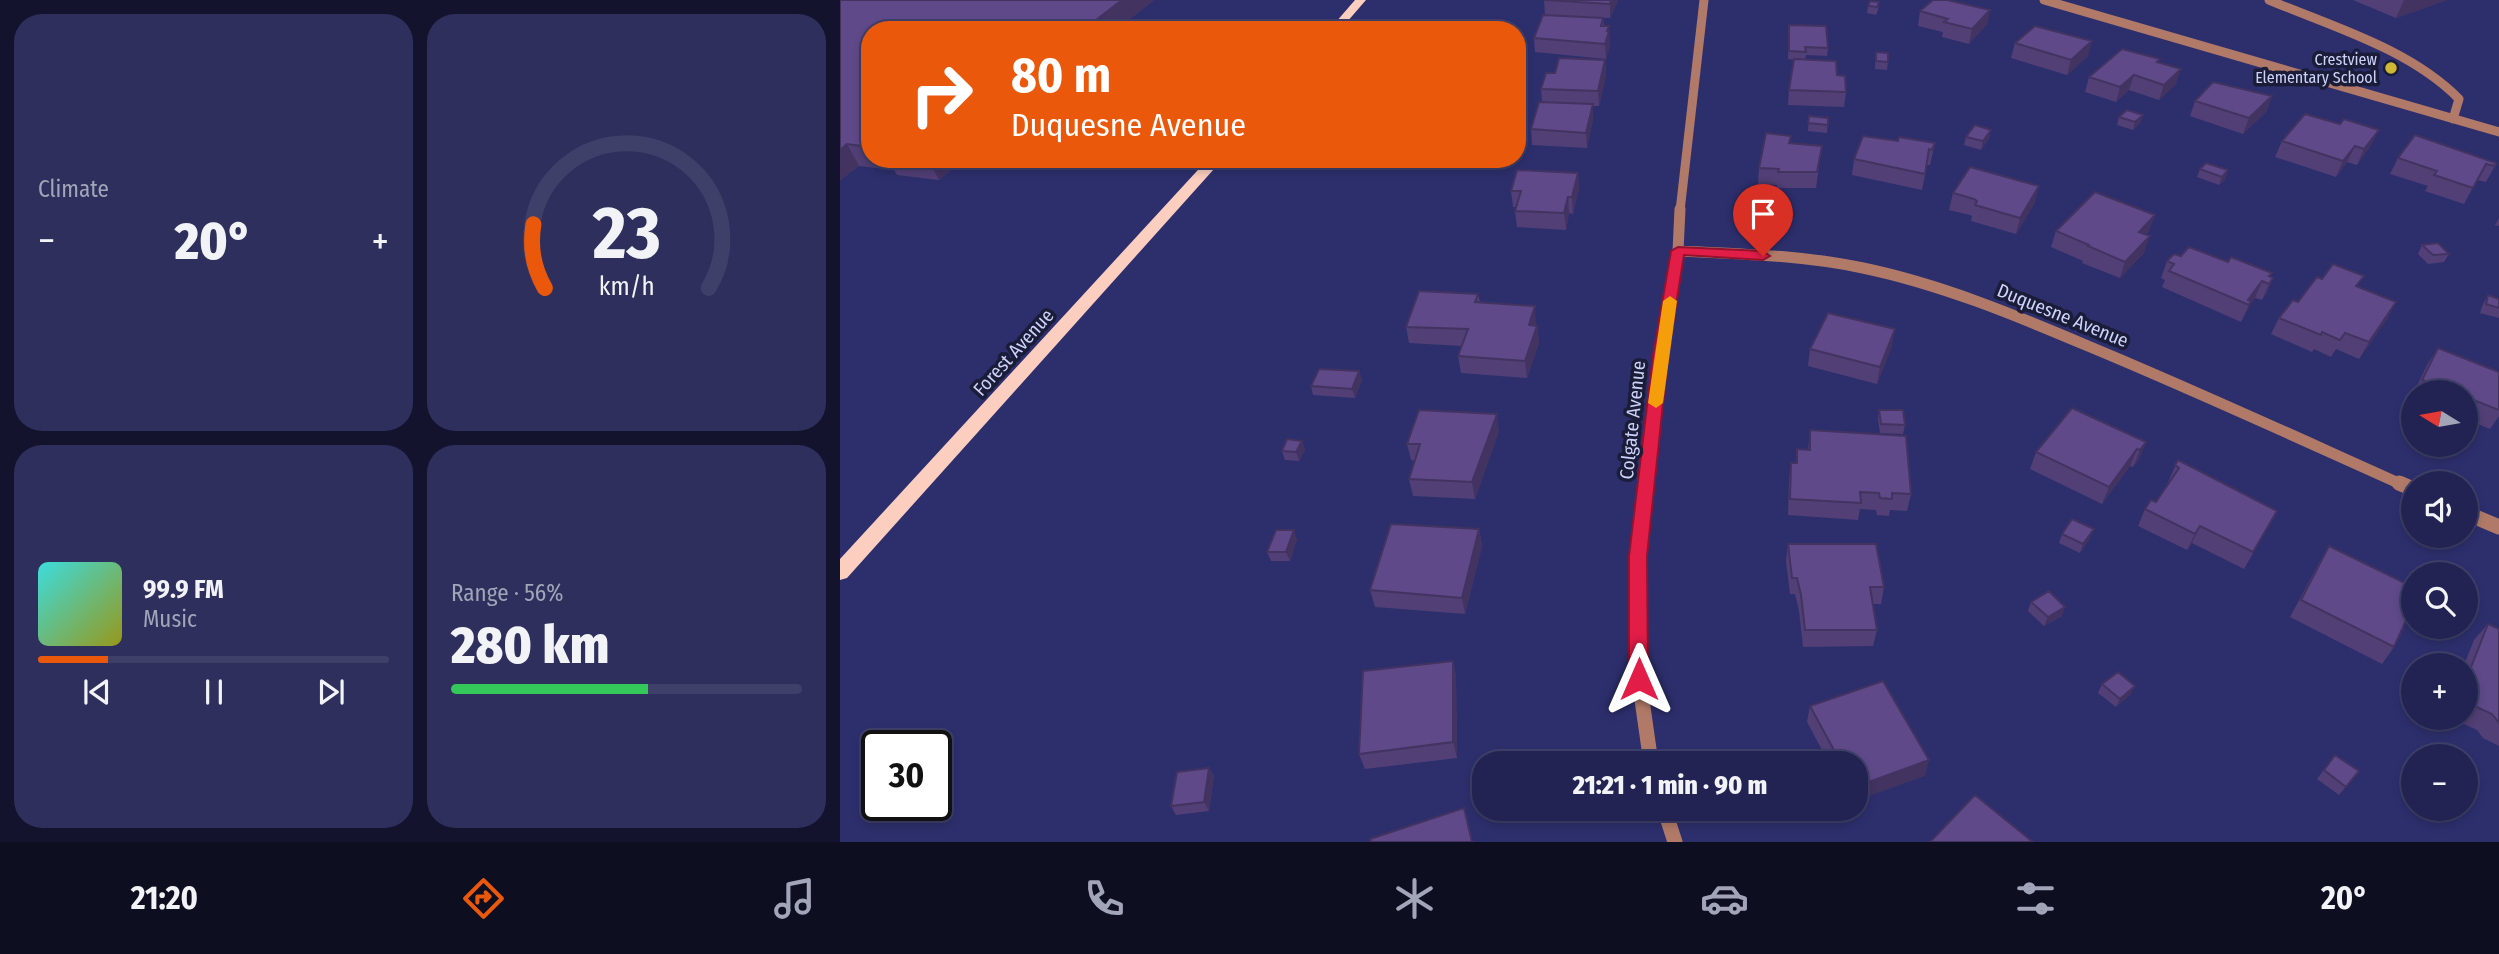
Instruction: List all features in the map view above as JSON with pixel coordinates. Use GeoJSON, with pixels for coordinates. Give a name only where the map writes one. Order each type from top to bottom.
{"type":"FeatureCollection","features":[{"type":"Feature","properties":{"kind":"main road"},"geometry":{"type":"LineString","coordinates":[[1342,21],[1361,0]]}},
{"type":"Feature","properties":{"kind":"main road","name":"Forest Avenue"},"geometry":{"type":"LineString","coordinates":[[840,572],[1208,168]]}},
{"type":"Feature","properties":{"kind":"street","name":"Colgate Avenue"},"geometry":{"type":"LineString","coordinates":[[1649,751],[1639,679],[1638,556],[1661,356],[1678,251],[1682,176],[1704,0]]}},
{"type":"Feature","properties":{"kind":"street"},"geometry":{"type":"LineString","coordinates":[[2044,0],[2499,132]]}},
{"type":"Feature","properties":{"kind":"street"},"geometry":{"type":"LineString","coordinates":[[2269,0],[2427,70],[2459,99],[2453,119]]}},
{"type":"Feature","properties":{"kind":"street","name":"Duquesne Avenue"},"geometry":{"type":"LineString","coordinates":[[1678,251],[1805,259],[1862,268],[1925,284],[2016,315],[2401,484]]}},
{"type":"Feature","properties":{"kind":"street"},"geometry":{"type":"LineString","coordinates":[[2478,518],[2499,527]]}},
{"type":"Feature","properties":{"kind":"street"},"geometry":{"type":"LineString","coordinates":[[1668,821],[1675,842]]}},
{"type":"Feature","properties":{"kind":"building"},"geometry":{"type":"Polygon","coordinates":[[[840,0],[1122,0],[1095,21],[861,21],[861,146],[847,144],[840,150],[840,0]]]}},
{"type":"Feature","properties":{"kind":"building"},"geometry":{"type":"Polygon","coordinates":[[[1544,0],[1611,0],[1610,4],[1544,0]]]}},
{"type":"Feature","properties":{"kind":"building"},"geometry":{"type":"Polygon","coordinates":[[[1933,0],[1947,0],[1990,10],[1972,29],[1944,22],[1948,19],[1920,11],[1933,0]]]}},
{"type":"Feature","properties":{"kind":"building"},"geometry":{"type":"Polygon","coordinates":[[[1870,1],[1879,2],[1877,7],[1868,6],[1870,1]]]}},
{"type":"Feature","properties":{"kind":"building"},"geometry":{"type":"Polygon","coordinates":[[[1543,15],[1603,18],[1601,26],[1609,26],[1605,44],[1534,38],[1543,15]]]}},
{"type":"Feature","properties":{"kind":"building"},"geometry":{"type":"Polygon","coordinates":[[[1789,25],[1826,26],[1828,48],[1805,47],[1806,52],[1789,51],[1789,25]]]}},
{"type":"Feature","properties":{"kind":"building"},"geometry":{"type":"Polygon","coordinates":[[[2035,26],[2092,41],[2071,60],[2015,43],[2035,26]]]}},
{"type":"Feature","properties":{"kind":"building"},"geometry":{"type":"Polygon","coordinates":[[[2122,49],[2160,59],[2157,62],[2181,69],[2164,85],[2134,75],[2120,87],[2089,77],[2122,49]]]}},
{"type":"Feature","properties":{"kind":"building"},"geometry":{"type":"Polygon","coordinates":[[[1876,52],[1888,53],[1888,62],[1876,61],[1876,52]]]}},
{"type":"Feature","properties":{"kind":"building"},"geometry":{"type":"Polygon","coordinates":[[[1559,58],[1605,60],[1598,91],[1541,89],[1546,73],[1555,73],[1559,58]]]}},
{"type":"Feature","properties":{"kind":"building"},"geometry":{"type":"Polygon","coordinates":[[[1794,59],[1836,61],[1837,75],[1845,76],[1846,92],[1789,90],[1794,59]]]}},
{"type":"Feature","properties":{"kind":"building"},"geometry":{"type":"Polygon","coordinates":[[[2213,82],[2272,96],[2249,118],[2195,101],[2213,82]]]}},
{"type":"Feature","properties":{"kind":"building"},"geometry":{"type":"Polygon","coordinates":[[[1539,102],[1593,104],[1586,133],[1531,129],[1539,102]]]}},
{"type":"Feature","properties":{"kind":"building"},"geometry":{"type":"Polygon","coordinates":[[[2127,110],[2143,115],[2135,122],[2119,117],[2127,110]]]}},
{"type":"Feature","properties":{"kind":"building"},"geometry":{"type":"Polygon","coordinates":[[[2305,114],[2340,124],[2344,119],[2379,130],[2364,149],[2355,146],[2343,161],[2282,141],[2305,114]]]}},
{"type":"Feature","properties":{"kind":"building"},"geometry":{"type":"Polygon","coordinates":[[[1809,116],[1828,118],[1828,125],[1808,123],[1809,116]]]}},
{"type":"Feature","properties":{"kind":"building"},"geometry":{"type":"Polygon","coordinates":[[[1975,125],[1991,130],[1983,141],[1966,137],[1975,125]]]}},
{"type":"Feature","properties":{"kind":"building"},"geometry":{"type":"Polygon","coordinates":[[[1766,133],[1791,136],[1789,143],[1822,146],[1817,172],[1778,172],[1779,169],[1759,168],[1766,133]]]}},
{"type":"Feature","properties":{"kind":"building"},"geometry":{"type":"Polygon","coordinates":[[[2415,135],[2496,163],[2495,166],[2486,164],[2473,188],[2434,175],[2437,171],[2398,158],[2415,135]]]}},
{"type":"Feature","properties":{"kind":"building"},"geometry":{"type":"Polygon","coordinates":[[[1863,136],[1898,141],[1899,137],[1935,143],[1932,150],[1929,149],[1925,174],[1854,159],[1863,136]]]}},
{"type":"Feature","properties":{"kind":"building"},"geometry":{"type":"Polygon","coordinates":[[[2206,163],[2228,170],[2222,177],[2200,169],[2206,163]]]}},
{"type":"Feature","properties":{"kind":"building"},"geometry":{"type":"Polygon","coordinates":[[[1970,167],[2039,186],[2020,218],[1975,205],[1977,201],[1974,199],[1953,193],[1970,167]]]}},
{"type":"Feature","properties":{"kind":"building"},"geometry":{"type":"Polygon","coordinates":[[[1517,170],[1578,173],[1572,197],[1568,197],[1564,213],[1515,211],[1521,191],[1511,191],[1517,170]]]}},
{"type":"Feature","properties":{"kind":"building"},"geometry":{"type":"Polygon","coordinates":[[[2095,192],[2155,215],[2139,232],[2150,236],[2125,262],[2056,231],[2095,192]]]}},
{"type":"Feature","properties":{"kind":"building"},"geometry":{"type":"Polygon","coordinates":[[[2438,243],[2449,254],[2433,255],[2422,245],[2438,243]]]}},
{"type":"Feature","properties":{"kind":"building"},"geometry":{"type":"Polygon","coordinates":[[[2189,247],[2228,262],[2231,257],[2272,273],[2269,276],[2273,278],[2269,284],[2262,281],[2248,300],[2251,301],[2249,305],[2169,271],[2174,264],[2167,261],[2174,254],[2181,256],[2189,247]]]}},
{"type":"Feature","properties":{"kind":"building"},"geometry":{"type":"Polygon","coordinates":[[[2333,264],[2364,276],[2356,286],[2396,302],[2369,342],[2345,333],[2340,340],[2322,332],[2321,335],[2279,318],[2293,300],[2298,302],[2317,277],[2322,279],[2333,264]]]}},
{"type":"Feature","properties":{"kind":"building"},"geometry":{"type":"Polygon","coordinates":[[[1419,291],[1478,294],[1475,302],[1535,306],[1529,325],[1537,326],[1525,361],[1458,356],[1468,329],[1406,327],[1419,291]]]}},
{"type":"Feature","properties":{"kind":"building"},"geometry":{"type":"Polygon","coordinates":[[[2488,295],[2499,299],[2499,308],[2486,304],[2488,295]]]}},
{"type":"Feature","properties":{"kind":"building"},"geometry":{"type":"Polygon","coordinates":[[[1828,313],[1895,329],[1880,367],[1810,349],[1828,313]]]}},
{"type":"Feature","properties":{"kind":"building"},"geometry":{"type":"Polygon","coordinates":[[[2438,348],[2499,372],[2499,410],[2478,402],[2478,380],[2422,380],[2438,348]]]}},
{"type":"Feature","properties":{"kind":"building"},"geometry":{"type":"Polygon","coordinates":[[[1319,369],[1359,371],[1352,389],[1311,386],[1319,369]]]}},
{"type":"Feature","properties":{"kind":"building"},"geometry":{"type":"Polygon","coordinates":[[[2072,408],[2146,442],[2140,450],[2137,449],[2109,487],[2036,452],[2072,408]]]}},
{"type":"Feature","properties":{"kind":"building"},"geometry":{"type":"Polygon","coordinates":[[[1419,410],[1497,414],[1472,482],[1409,479],[1420,444],[1407,444],[1419,410]]]}},
{"type":"Feature","properties":{"kind":"building"},"geometry":{"type":"Polygon","coordinates":[[[1879,410],[1903,410],[1905,425],[1881,424],[1879,410]]]}},
{"type":"Feature","properties":{"kind":"building"},"geometry":{"type":"Polygon","coordinates":[[[1810,430],[1906,436],[1911,494],[1892,493],[1892,499],[1880,498],[1879,493],[1860,492],[1861,503],[1790,499],[1791,463],[1797,463],[1797,449],[1810,450],[1810,430]]]}},
{"type":"Feature","properties":{"kind":"building"},"geometry":{"type":"Polygon","coordinates":[[[1287,439],[1302,441],[1296,452],[1282,451],[1287,439]]]}},
{"type":"Feature","properties":{"kind":"building"},"geometry":{"type":"Polygon","coordinates":[[[2178,460],[2277,511],[2253,552],[2200,526],[2195,534],[2145,509],[2151,500],[2156,502],[2179,468],[2175,465],[2178,460]]]}},
{"type":"Feature","properties":{"kind":"building"},"geometry":{"type":"Polygon","coordinates":[[[2072,519],[2094,529],[2083,544],[2062,534],[2072,519]]]}},
{"type":"Feature","properties":{"kind":"building"},"geometry":{"type":"Polygon","coordinates":[[[1391,524],[1479,529],[1462,598],[1370,590],[1391,524]]]}},
{"type":"Feature","properties":{"kind":"building"},"geometry":{"type":"Polygon","coordinates":[[[1276,530],[1294,530],[1286,552],[1267,552],[1276,530]]]}},
{"type":"Feature","properties":{"kind":"building"},"geometry":{"type":"Polygon","coordinates":[[[1788,544],[1876,544],[1884,587],[1870,587],[1877,630],[1805,630],[1801,595],[1797,578],[1792,578],[1788,544]]]}},
{"type":"Feature","properties":{"kind":"building"},"geometry":{"type":"Polygon","coordinates":[[[2329,546],[2401,581],[2401,632],[2394,647],[2301,600],[2329,546]]]}},
{"type":"Feature","properties":{"kind":"building"},"geometry":{"type":"Polygon","coordinates":[[[2049,591],[2065,607],[2048,617],[2031,602],[2049,591]]]}},
{"type":"Feature","properties":{"kind":"building"},"geometry":{"type":"Polygon","coordinates":[[[2488,624],[2499,629],[2499,723],[2492,714],[2478,708],[2477,653],[2488,624]]]}},
{"type":"Feature","properties":{"kind":"building"},"geometry":{"type":"Polygon","coordinates":[[[1453,661],[1453,742],[1359,754],[1363,671],[1453,661]]]}},
{"type":"Feature","properties":{"kind":"building"},"geometry":{"type":"Polygon","coordinates":[[[2118,672],[2135,686],[2120,699],[2102,684],[2118,672]]]}},
{"type":"Feature","properties":{"kind":"building"},"geometry":{"type":"Polygon","coordinates":[[[1883,681],[1929,760],[1868,782],[1868,751],[1834,751],[1810,706],[1883,681]]]}},
{"type":"Feature","properties":{"kind":"building"},"geometry":{"type":"Polygon","coordinates":[[[2335,755],[2359,771],[2346,787],[2324,770],[2335,755]]]}},
{"type":"Feature","properties":{"kind":"building"},"geometry":{"type":"Polygon","coordinates":[[[1209,768],[1204,802],[1171,806],[1177,772],[1209,768]]]}},
{"type":"Feature","properties":{"kind":"building"},"geometry":{"type":"Polygon","coordinates":[[[1975,795],[2033,842],[1930,842],[1975,795]]]}},
{"type":"Feature","properties":{"kind":"building"},"geometry":{"type":"Polygon","coordinates":[[[1464,808],[1472,842],[1371,842],[1370,839],[1464,808]]]}},
{"type":"Feature","properties":{"kind":"slow traffic"},"geometry":{"type":"LineString","coordinates":[[1656,403],[1670,301]]}},
{"type":"Feature","properties":{"kind":"place","name":"Crestview Elementary School"},"geometry":{"type":"Point","coordinates":[2391,68]}},
{"type":"Feature","properties":{"kind":"route"},"geometry":{"type":"LineString","coordinates":[[1639,679],[1638,556],[1661,356],[1678,251],[1763,256]]}}]}
